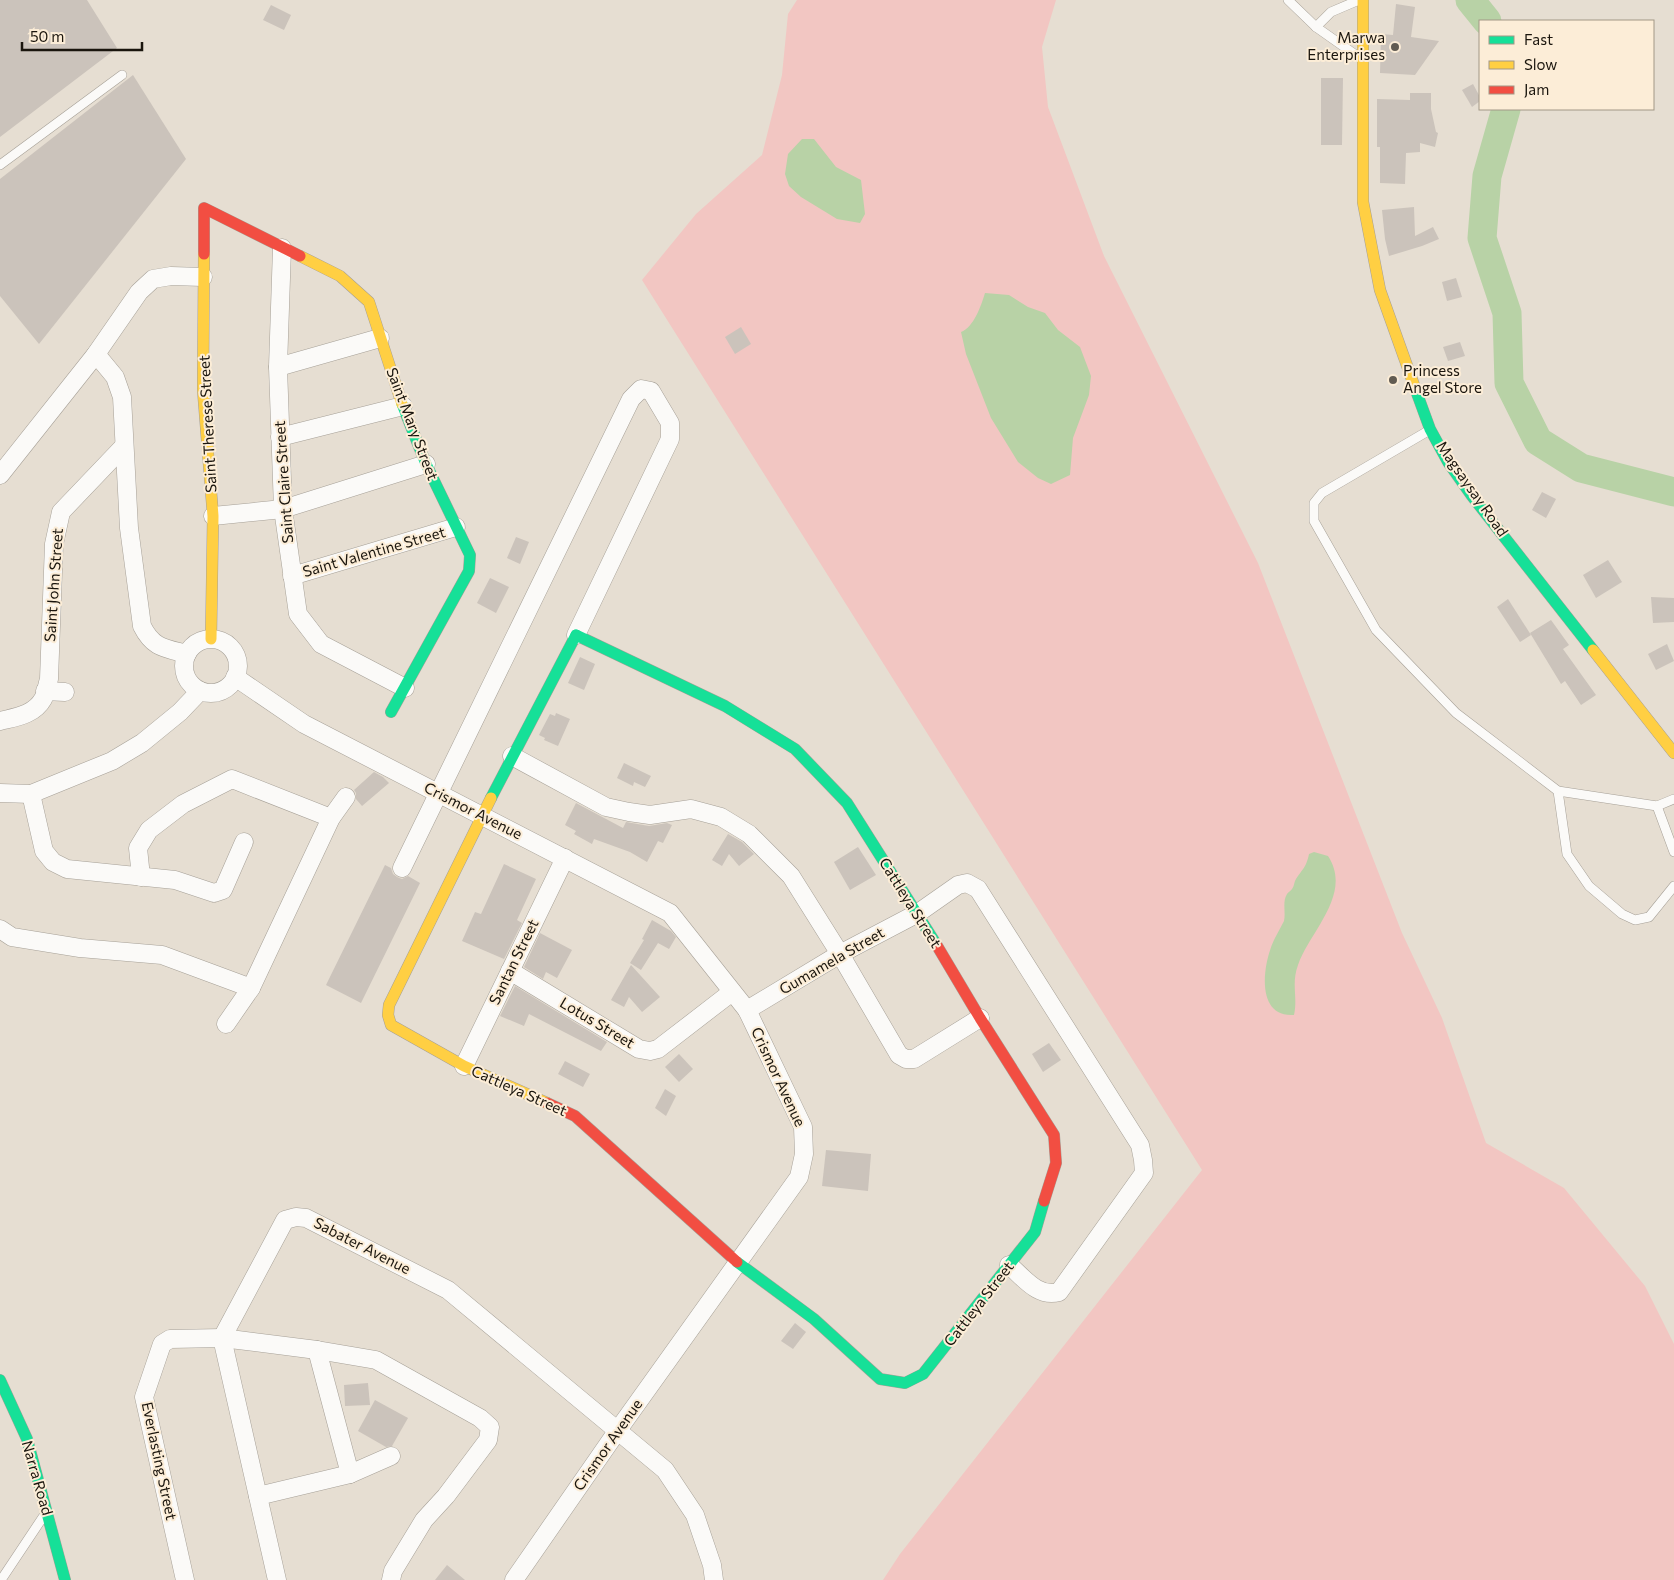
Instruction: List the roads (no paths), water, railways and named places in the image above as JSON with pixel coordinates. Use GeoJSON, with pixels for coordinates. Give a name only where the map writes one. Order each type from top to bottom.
{"type":"FeatureCollection","features":[{"type":"Feature","properties":{"kind":"street","name":"Magsaysay Road"},"geometry":{"type":"LineString","coordinates":[[1361,0],[1363,202],[1380,290],[1430,430],[1448,462],[1472,496],[1674,753]]}},
{"type":"Feature","properties":{"kind":"street","name":"Saint Mary Street"},"geometry":{"type":"LineString","coordinates":[[204,208],[340,276],[369,302],[403,406],[426,464],[470,555],[469,572],[391,712]]}},
{"type":"Feature","properties":{"kind":"street","name":"Saint Therese Street"},"geometry":{"type":"LineString","coordinates":[[204,208],[203,390],[213,516],[211,639]]}},
{"type":"Feature","properties":{"kind":"street","name":"Saint Claire Street"},"geometry":{"type":"LineString","coordinates":[[282,248],[278,367],[282,508],[298,614],[321,644],[405,688]]}},
{"type":"Feature","properties":{"kind":"street"},"geometry":{"type":"LineString","coordinates":[[0,475],[96,354],[139,292],[153,279],[171,276],[203,278]]}},
{"type":"Feature","properties":{"kind":"street"},"geometry":{"type":"LineString","coordinates":[[278,367],[380,338]]}},
{"type":"Feature","properties":{"kind":"street"},"geometry":{"type":"LineString","coordinates":[[96,354],[115,377],[122,397],[129,528],[138,608],[142,626],[149,638],[163,648],[187,654]]}},
{"type":"Feature","properties":{"kind":"street"},"geometry":{"type":"LineString","coordinates":[[402,868],[631,399],[641,389],[651,391],[670,423],[670,439],[576,635]]}},
{"type":"Feature","properties":{"kind":"street"},"geometry":{"type":"LineString","coordinates":[[280,436],[403,406]]}},
{"type":"Feature","properties":{"kind":"street","name":"Saint John Street"},"geometry":{"type":"LineString","coordinates":[[0,721],[27,715],[43,700],[49,679],[54,544],[61,512],[124,446]]}},
{"type":"Feature","properties":{"kind":"street"},"geometry":{"type":"LineString","coordinates":[[213,516],[282,508],[426,464]]}},
{"type":"Feature","properties":{"kind":"street","name":"Saint Valentine Street"},"geometry":{"type":"LineString","coordinates":[[292,576],[456,527]]}},
{"type":"Feature","properties":{"kind":"street","name":"Cattleya Street"},"geometry":{"type":"LineString","coordinates":[[576,635],[725,706],[795,749],[847,803],[918,913],[980,1018],[1054,1135],[1056,1163],[1035,1232],[923,1374],[905,1383],[880,1380],[814,1319],[738,1263],[575,1116],[464,1066],[391,1025],[388,1016],[389,1005],[512,756],[576,635]]}},
{"type":"Feature","properties":{"kind":"street"},"geometry":{"type":"LineString","coordinates":[[211,639],[224,643],[234,652],[238,664],[236,677],[231,684],[224,690],[208,694],[192,686],[187,680],[184,662],[187,654],[197,643],[211,639]]}},
{"type":"Feature","properties":{"kind":"street","name":"Crismor Avenue"},"geometry":{"type":"LineString","coordinates":[[236,677],[304,724],[670,913],[747,1010],[803,1127],[804,1154],[799,1177],[618,1430],[514,1580]]}},
{"type":"Feature","properties":{"kind":"street"},"geometry":{"type":"LineString","coordinates":[[45,691],[65,692]]}},
{"type":"Feature","properties":{"kind":"street"},"geometry":{"type":"LineString","coordinates":[[0,793],[31,794],[112,761],[142,743],[180,712],[200,691]]}},
{"type":"Feature","properties":{"kind":"street"},"geometry":{"type":"LineString","coordinates":[[512,756],[606,807],[650,815],[691,809],[721,817],[748,834],[791,876],[840,954],[899,1055],[906,1059],[914,1059],[980,1018]]}},
{"type":"Feature","properties":{"kind":"street"},"geometry":{"type":"LineString","coordinates":[[141,877],[138,848],[149,830],[183,804],[232,780],[331,818]]}},
{"type":"Feature","properties":{"kind":"street"},"geometry":{"type":"LineString","coordinates":[[31,794],[44,851],[53,862],[67,869],[176,880],[214,893],[223,890],[244,842]]}},
{"type":"Feature","properties":{"kind":"street"},"geometry":{"type":"LineString","coordinates":[[226,1024],[251,988],[331,818],[346,796]]}},
{"type":"Feature","properties":{"kind":"street","name":"Santan Street"},"geometry":{"type":"LineString","coordinates":[[464,1066],[565,858]]}},
{"type":"Feature","properties":{"kind":"street","name":"Gumamela Street"},"geometry":{"type":"LineString","coordinates":[[747,1010],[840,954],[918,913],[958,885],[967,883],[978,889],[1140,1145],[1143,1160],[1144,1173],[1059,1292],[1050,1294],[1039,1291],[1009,1265]]}},
{"type":"Feature","properties":{"kind":"street"},"geometry":{"type":"LineString","coordinates":[[0,929],[12,937],[80,948],[162,955],[251,988]]}},
{"type":"Feature","properties":{"kind":"street","name":"Lotus Street"},"geometry":{"type":"LineString","coordinates":[[510,971],[639,1049],[650,1051],[658,1049],[732,992]]}},
{"type":"Feature","properties":{"kind":"street","name":"Sabater Avenue"},"geometry":{"type":"LineString","coordinates":[[222,1338],[285,1220],[296,1217],[306,1218],[448,1290],[618,1430]]}},
{"type":"Feature","properties":{"kind":"street"},"geometry":{"type":"LineString","coordinates":[[278,1580],[222,1338],[317,1350],[376,1360],[480,1418],[490,1427],[488,1440],[446,1496],[424,1520],[393,1571],[391,1580]]}},
{"type":"Feature","properties":{"kind":"street","name":"Everlasting Street"},"geometry":{"type":"LineString","coordinates":[[185,1580],[144,1398],[162,1344],[170,1339],[222,1338]]}},
{"type":"Feature","properties":{"kind":"street"},"geometry":{"type":"LineString","coordinates":[[317,1350],[350,1474]]}},
{"type":"Feature","properties":{"kind":"street","name":"Narra Road"},"geometry":{"type":"LineString","coordinates":[[0,1380],[27,1440],[65,1580]]}},
{"type":"Feature","properties":{"kind":"street"},"geometry":{"type":"LineString","coordinates":[[618,1430],[665,1470],[695,1515],[712,1565],[714,1580]]}},
{"type":"Feature","properties":{"kind":"street"},"geometry":{"type":"LineString","coordinates":[[258,1496],[350,1474],[390,1456]]}},
{"type":"Feature","properties":{"kind":"lane"},"geometry":{"type":"LineString","coordinates":[[1288,0],[1316,27],[1363,60]]}},
{"type":"Feature","properties":{"kind":"lane"},"geometry":{"type":"LineString","coordinates":[[1316,27],[1331,12],[1361,0]]}},
{"type":"Feature","properties":{"kind":"lane"},"geometry":{"type":"LineString","coordinates":[[0,164],[122,75]]}},
{"type":"Feature","properties":{"kind":"lane"},"geometry":{"type":"LineString","coordinates":[[1430,430],[1322,493],[1314,503],[1314,521],[1376,630],[1456,713],[1558,791],[1657,806],[1674,799]]}},
{"type":"Feature","properties":{"kind":"lane"},"geometry":{"type":"LineString","coordinates":[[1558,791],[1567,854],[1588,886],[1595,892],[1622,914],[1635,920],[1650,917],[1674,886]]}},
{"type":"Feature","properties":{"kind":"lane"},"geometry":{"type":"LineString","coordinates":[[1657,806],[1674,852]]}},
{"type":"Feature","properties":{"kind":"lane"},"geometry":{"type":"LineString","coordinates":[[1,1580],[46,1511]]}},
{"type":"Feature","properties":{"kind":"waterway"},"geometry":{"type":"LineString","coordinates":[[1470,0],[1486,20]]}},
{"type":"Feature","properties":{"kind":"waterway"},"geometry":{"type":"LineString","coordinates":[[1506,110],[1487,176],[1482,238],[1507,313],[1509,383],[1538,441],[1581,468],[1674,492]]}},
{"type":"Feature","properties":{"kind":"place","name":"Marwa Enterprises"},"geometry":{"type":"Point","coordinates":[1395,47]}},
{"type":"Feature","properties":{"kind":"place","name":"Princess Angel Store"},"geometry":{"type":"Point","coordinates":[1393,380]}}]}
